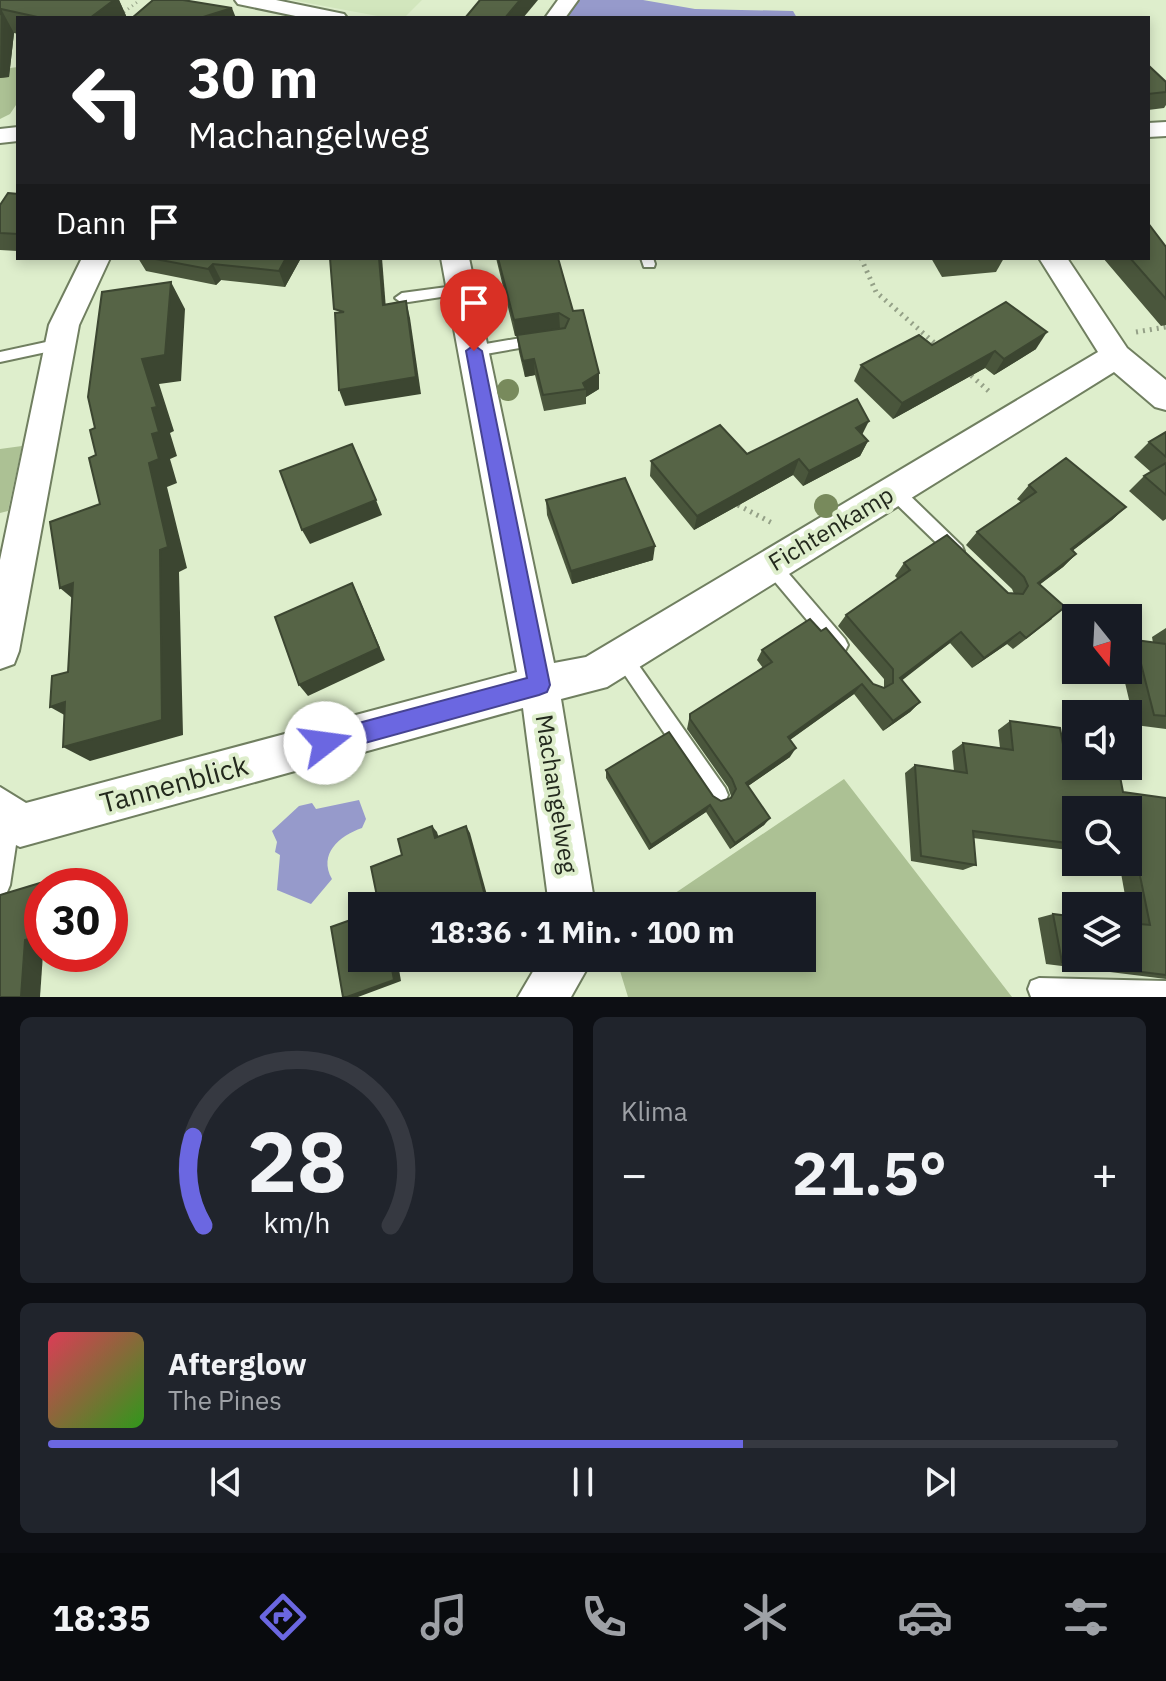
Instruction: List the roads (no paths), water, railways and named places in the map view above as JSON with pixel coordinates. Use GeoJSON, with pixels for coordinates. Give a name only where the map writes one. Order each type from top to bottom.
{"type":"FeatureCollection","features":[{"type":"Feature","properties":{"kind":"street"},"geometry":{"type":"LineString","coordinates":[[245,0],[327,16]]}},
{"type":"Feature","properties":{"kind":"street"},"geometry":{"type":"LineString","coordinates":[[0,646],[64,325],[95,260]]}},
{"type":"Feature","properties":{"kind":"street"},"geometry":{"type":"LineString","coordinates":[[1054,260],[1116,356],[1166,398]]}},
{"type":"Feature","properties":{"kind":"street","name":"Machangelweg"},"geometry":{"type":"LineString","coordinates":[[458,274],[539,685],[570,892]]}},
{"type":"Feature","properties":{"kind":"street","name":"Fichtenkamp"},"geometry":{"type":"LineString","coordinates":[[539,685],[593,674],[1116,356]]}},
{"type":"Feature","properties":{"kind":"street","name":"Tannenblick"},"geometry":{"type":"LineString","coordinates":[[5,812],[20,826],[539,685]]}},
{"type":"Feature","properties":{"kind":"street"},"geometry":{"type":"LineString","coordinates":[[542,997],[560,972]]}},
{"type":"Feature","properties":{"kind":"lane"},"geometry":{"type":"LineString","coordinates":[[402,298],[458,274]]}},
{"type":"Feature","properties":{"kind":"lane"},"geometry":{"type":"LineString","coordinates":[[474,351],[560,337]]}},
{"type":"Feature","properties":{"kind":"lane"},"geometry":{"type":"LineString","coordinates":[[0,357],[60,344]]}},
{"type":"Feature","properties":{"kind":"lane"},"geometry":{"type":"LineString","coordinates":[[894,491],[971,565]]}},
{"type":"Feature","properties":{"kind":"lane"},"geometry":{"type":"LineString","coordinates":[[771,565],[853,662]]}},
{"type":"Feature","properties":{"kind":"lane"},"geometry":{"type":"LineString","coordinates":[[622,656],[718,795]]}},
{"type":"Feature","properties":{"kind":"lane"},"geometry":{"type":"LineString","coordinates":[[0,885],[5,812]]}},
{"type":"Feature","properties":{"kind":"lane"},"geometry":{"type":"LineString","coordinates":[[1045,997],[1039,989],[1166,992]]}},
{"type":"Feature","properties":{"kind":"water"},"geometry":{"type":"Polygon","coordinates":[[[578,0],[643,0],[695,9],[793,11],[796,16],[567,16],[578,0]]]}},
{"type":"Feature","properties":{"kind":"water"},"geometry":{"type":"Polygon","coordinates":[[[359,800],[366,819],[362,828],[333,847],[328,862],[332,879],[311,904],[277,890],[280,855],[275,852],[277,842],[272,831],[299,806],[312,803],[316,809],[359,800]]]}}]}
